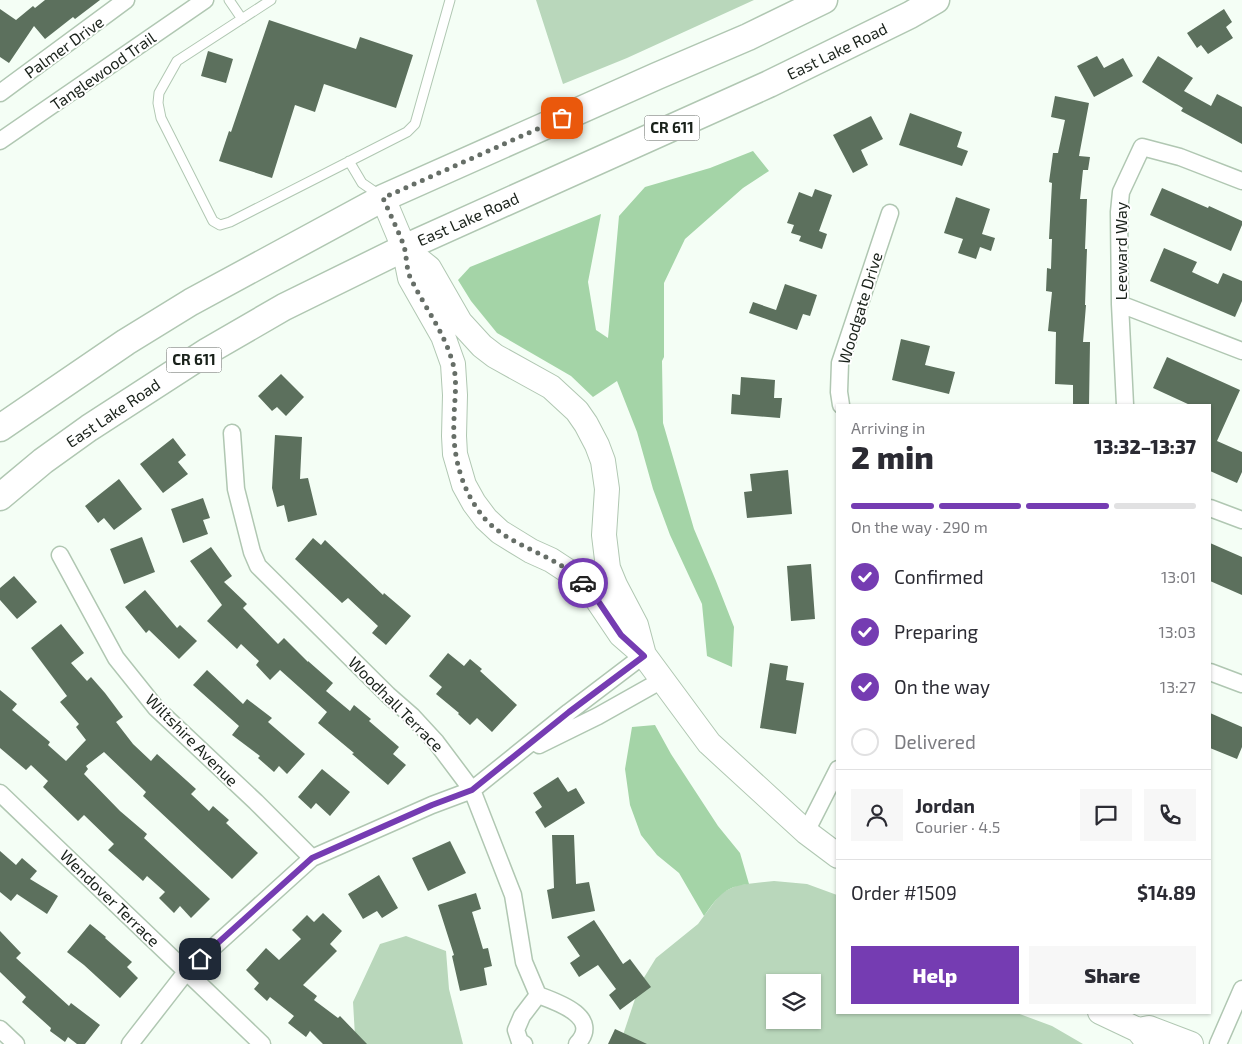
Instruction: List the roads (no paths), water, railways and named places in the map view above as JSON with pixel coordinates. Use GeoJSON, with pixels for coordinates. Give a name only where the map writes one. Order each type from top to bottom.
{"type":"FeatureCollection","features":[{"type":"Feature","properties":{"kind":"main road"},"geometry":{"type":"LineString","coordinates":[[0,428],[118,348],[191,302],[383,198],[648,79],[748,38],[824,0]]}},
{"type":"Feature","properties":{"kind":"main road","name":"East Lake Road"},"geometry":{"type":"LineString","coordinates":[[0,497],[43,461],[89,428],[208,351],[284,306],[404,248],[769,84],[910,15],[936,0]]}},
{"type":"Feature","properties":{"kind":"street","name":"Palmer Drive"},"geometry":{"type":"LineString","coordinates":[[0,94],[126,0]]}},
{"type":"Feature","properties":{"kind":"street","name":"Tanglewood Trail"},"geometry":{"type":"LineString","coordinates":[[0,141],[205,0]]}},
{"type":"Feature","properties":{"kind":"street","name":"Leeward Way"},"geometry":{"type":"LineString","coordinates":[[1125,404],[1120,304],[1119,212],[1121,192],[1142,147],[1180,157],[1242,181]]}},
{"type":"Feature","properties":{"kind":"street"},"geometry":{"type":"LineString","coordinates":[[383,198],[404,248],[410,278],[443,336],[453,364],[456,454],[464,485],[474,503],[486,519],[500,532],[522,546],[551,560],[580,579],[592,592],[621,635],[644,656],[709,743],[806,832],[836,854]]}},
{"type":"Feature","properties":{"kind":"street","name":"Woodgate Drive"},"geometry":{"type":"LineString","coordinates":[[841,404],[839,392],[840,363],[890,213]]}},
{"type":"Feature","properties":{"kind":"street"},"geometry":{"type":"LineString","coordinates":[[404,248],[429,268],[460,322],[482,346],[495,356],[551,387],[572,405],[586,424],[603,461],[607,489],[604,535],[608,568],[636,625],[644,656]]}},
{"type":"Feature","properties":{"kind":"street"},"geometry":{"type":"LineString","coordinates":[[1120,304],[1242,351]]}},
{"type":"Feature","properties":{"kind":"street","name":"Woodhall Terrace"},"geometry":{"type":"LineString","coordinates":[[232,434],[236,489],[252,552],[258,566],[412,716],[436,742],[472,790],[512,895],[524,962],[538,994]]}},
{"type":"Feature","properties":{"kind":"street"},"geometry":{"type":"LineString","coordinates":[[1211,508],[1242,520]]}},
{"type":"Feature","properties":{"kind":"street","name":"Wiltshire Avenue"},"geometry":{"type":"LineString","coordinates":[[60,555],[116,658],[156,708],[256,802],[312,858]]}},
{"type":"Feature","properties":{"kind":"street"},"geometry":{"type":"LineString","coordinates":[[130,1044],[186,972],[312,858],[432,805],[472,790],[569,712],[644,656]]}},
{"type":"Feature","properties":{"kind":"street"},"geometry":{"type":"LineString","coordinates":[[1211,672],[1242,684]]}},
{"type":"Feature","properties":{"kind":"street"},"geometry":{"type":"LineString","coordinates":[[512,758],[598,716],[662,680]]}},
{"type":"Feature","properties":{"kind":"street"},"geometry":{"type":"LineString","coordinates":[[806,832],[836,773]]}},
{"type":"Feature","properties":{"kind":"street","name":"Wendover Terrace"},"geometry":{"type":"LineString","coordinates":[[0,793],[262,1044]]}},
{"type":"Feature","properties":{"kind":"street"},"geometry":{"type":"LineString","coordinates":[[1218,1044],[1242,989]]}},
{"type":"Feature","properties":{"kind":"street"},"geometry":{"type":"LineString","coordinates":[[524,1044],[520,1042],[516,1030],[522,1016],[538,994],[564,1005],[580,1018],[584,1028],[581,1039],[576,1044]]}},
{"type":"Feature","properties":{"kind":"street"},"geometry":{"type":"LineString","coordinates":[[1104,1014],[1146,1037],[1149,1028],[1191,1044]]}},
{"type":"Feature","properties":{"kind":"street"},"geometry":{"type":"LineString","coordinates":[[0,1029],[16,1044]]}},
{"type":"Feature","properties":{"kind":"lane"},"geometry":{"type":"LineString","coordinates":[[229,0],[242,19]]}},
{"type":"Feature","properties":{"kind":"lane"},"geometry":{"type":"LineString","coordinates":[[271,0],[177,61],[159,93],[158,103],[161,118],[213,221],[220,225],[230,222],[407,132],[415,124],[450,0]]}},
{"type":"Feature","properties":{"kind":"lane"},"geometry":{"type":"LineString","coordinates":[[350,161],[362,182],[383,198]]}}]}
